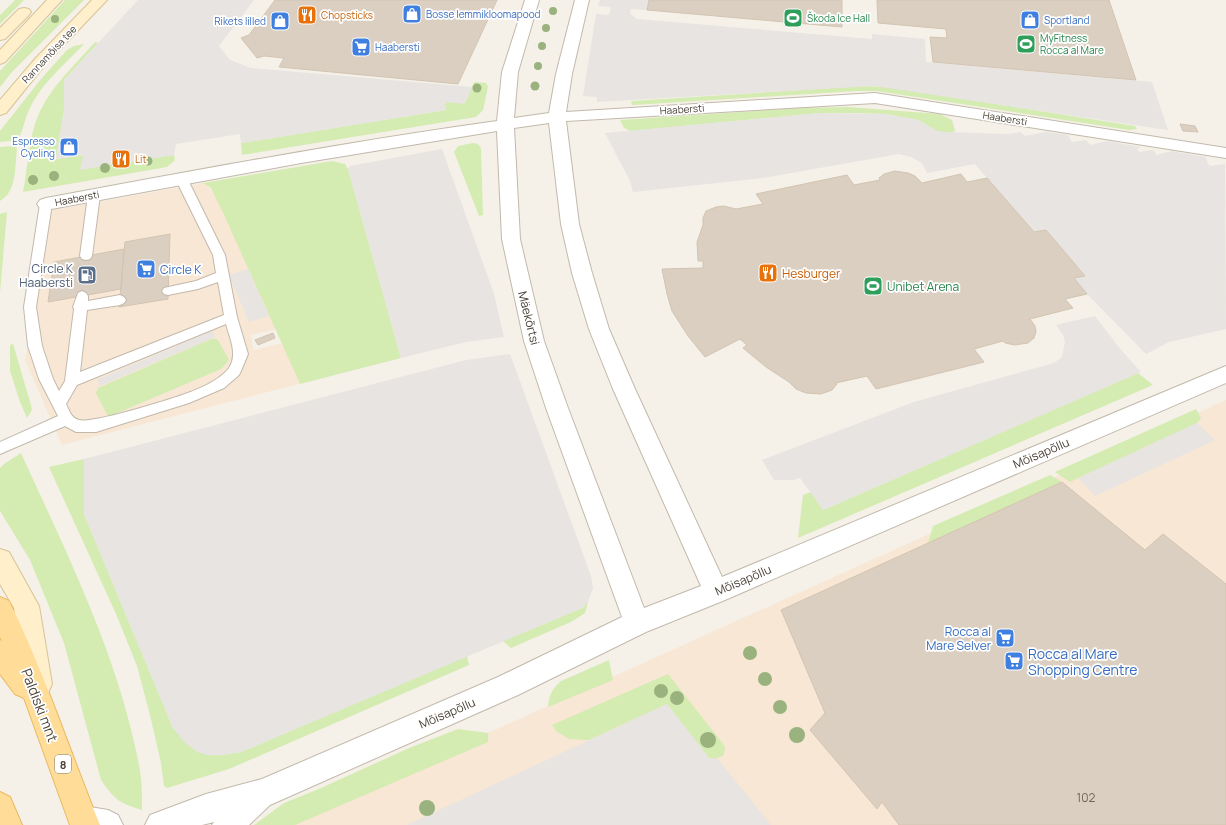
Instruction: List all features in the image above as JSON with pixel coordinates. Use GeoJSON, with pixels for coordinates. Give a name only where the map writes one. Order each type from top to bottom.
{"type":"FeatureCollection","features":[{"type":"Feature","properties":{"kind":"main road"},"geometry":{"type":"LineString","coordinates":[[0,36],[36,0]]}},
{"type":"Feature","properties":{"kind":"main road"},"geometry":{"type":"LineString","coordinates":[[0,59],[55,0]]}},
{"type":"Feature","properties":{"kind":"main road","name":"Rannamõisa tee"},"geometry":{"type":"LineString","coordinates":[[0,110],[40,62],[100,0]]}},
{"type":"Feature","properties":{"kind":"main road"},"geometry":{"type":"LineString","coordinates":[[0,560],[26,606],[42,707]]}},
{"type":"Feature","properties":{"kind":"main road","name":"Paldiski mnt"},"geometry":{"type":"LineString","coordinates":[[0,609],[11,630],[92,824]]}},
{"type":"Feature","properties":{"kind":"main road"},"geometry":{"type":"LineString","coordinates":[[0,653],[42,707]]}},
{"type":"Feature","properties":{"kind":"main road"},"geometry":{"type":"LineString","coordinates":[[0,807],[7,825]]}},
{"type":"Feature","properties":{"kind":"street","name":"Mäekõrtsi"},"geometry":{"type":"LineString","coordinates":[[532,0],[510,72],[505,124],[511,239],[534,341],[636,623]]}},
{"type":"Feature","properties":{"kind":"street"},"geometry":{"type":"LineString","coordinates":[[582,0],[564,74],[557,117],[570,224],[582,273],[599,329],[624,389],[716,592]]}},
{"type":"Feature","properties":{"kind":"street","name":"Haabersti"},"geometry":{"type":"LineString","coordinates":[[46,204],[181,178],[505,124],[557,117],[875,98],[1226,153]]}},
{"type":"Feature","properties":{"kind":"street","name":"Mõisapõllu"},"geometry":{"type":"LineString","coordinates":[[160,825],[206,809],[263,793],[508,686],[636,623],[716,592],[1226,374]]}},
{"type":"Feature","properties":{"kind":"street","name":"Mõisapõllu"},"geometry":{"type":"LineString","coordinates":[[227,825],[263,793]]}},
{"type":"Feature","properties":{"kind":"lane"},"geometry":{"type":"LineString","coordinates":[[46,204],[30,307],[35,346],[46,379],[66,419],[76,426],[96,426],[189,398],[219,384],[234,371],[241,354],[231,317],[220,255],[181,178]]}},
{"type":"Feature","properties":{"kind":"lane"},"geometry":{"type":"LineString","coordinates":[[86,256],[94,195]]}},
{"type":"Feature","properties":{"kind":"lane"},"geometry":{"type":"LineString","coordinates":[[168,291],[198,285],[224,275]]}},
{"type":"Feature","properties":{"kind":"lane"},"geometry":{"type":"LineString","coordinates":[[59,404],[72,381],[80,302],[120,300]]}},
{"type":"Feature","properties":{"kind":"lane"},"geometry":{"type":"LineString","coordinates":[[72,381],[231,317]]}},
{"type":"Feature","properties":{"kind":"lane"},"geometry":{"type":"LineString","coordinates":[[0,448],[66,419]]}},
{"type":"Feature","properties":{"kind":"shaded area"},"geometry":{"type":"Polygon","coordinates":[[[138,0],[254,0],[219,46],[230,60],[251,68],[472,87],[464,104],[447,102],[445,104],[446,110],[241,143],[240,134],[176,144],[174,155],[80,170],[83,155],[56,159],[64,110],[64,80],[138,0]]]}},
{"type":"Feature","properties":{"kind":"shaded area"},"geometry":{"type":"Polygon","coordinates":[[[600,0],[649,0],[647,10],[631,9],[630,14],[637,19],[872,39],[872,34],[925,39],[926,62],[1152,82],[1168,130],[874,86],[597,102],[597,97],[583,96],[596,14],[609,15],[611,7],[598,6],[600,0]]]}},
{"type":"Feature","properties":{"kind":"shaded area"},"geometry":{"type":"Polygon","coordinates":[[[820,113],[886,114],[918,120],[937,131],[947,132],[1007,134],[1021,132],[1025,136],[1046,132],[1068,135],[1072,142],[1086,140],[1090,145],[1107,141],[1140,147],[1137,149],[1139,152],[1153,150],[1157,155],[1171,151],[1206,157],[1210,166],[1225,164],[1226,329],[1169,342],[1146,354],[1087,294],[1074,278],[1084,276],[1046,230],[1034,232],[975,164],[927,173],[922,163],[911,157],[899,154],[763,178],[633,192],[630,181],[605,133],[820,113]]]}},
{"type":"Feature","properties":{"kind":"shaded area"},"geometry":{"type":"Polygon","coordinates":[[[442,149],[494,294],[504,337],[466,342],[401,358],[348,169],[350,166],[442,149]]]}},
{"type":"Feature","properties":{"kind":"shaded area"},"geometry":{"type":"Polygon","coordinates":[[[203,183],[210,188],[226,212],[278,329],[251,335],[253,350],[284,343],[303,383],[62,445],[25,360],[49,211],[203,183]]]}},
{"type":"Feature","properties":{"kind":"shaded area"},"geometry":{"type":"Polygon","coordinates":[[[248,269],[269,316],[249,322],[229,275],[248,269]]]}},
{"type":"Feature","properties":{"kind":"shaded area"},"geometry":{"type":"Polygon","coordinates":[[[1095,316],[1121,350],[1141,372],[823,510],[800,478],[793,480],[774,480],[762,460],[914,402],[1054,363],[1062,357],[1065,342],[1063,335],[1056,325],[1095,316]]]}},
{"type":"Feature","properties":{"kind":"shaded area"},"geometry":{"type":"Polygon","coordinates":[[[212,331],[215,337],[100,386],[97,380],[212,331]]]}},
{"type":"Feature","properties":{"kind":"shaded area"},"geometry":{"type":"Polygon","coordinates":[[[510,354],[591,576],[593,588],[588,602],[582,608],[241,752],[224,755],[207,755],[197,752],[184,742],[173,728],[84,514],[84,459],[466,360],[510,354]]]}},
{"type":"Feature","properties":{"kind":"shaded area"},"geometry":{"type":"Polygon","coordinates":[[[1226,400],[1226,825],[284,825],[548,706],[1226,400]]]}},
{"type":"Feature","properties":{"kind":"shaded area"},"geometry":{"type":"Polygon","coordinates":[[[1197,423],[1215,440],[1095,496],[1078,478],[1197,423]]]}},
{"type":"Feature","properties":{"kind":"shaded area"},"geometry":{"type":"Polygon","coordinates":[[[667,704],[709,758],[718,759],[771,825],[407,825],[667,704]]]}},
{"type":"Feature","properties":{"kind":"green space"},"geometry":{"type":"Polygon","coordinates":[[[15,0],[24,0],[0,24],[0,15],[15,0]]]}},
{"type":"Feature","properties":{"kind":"green space"},"geometry":{"type":"Polygon","coordinates":[[[65,0],[84,0],[12,72],[0,87],[0,71],[65,0]]]}},
{"type":"Feature","properties":{"kind":"green space"},"geometry":{"type":"Polygon","coordinates":[[[95,42],[98,43],[64,80],[64,110],[56,159],[84,155],[81,169],[174,155],[175,160],[167,167],[23,192],[31,139],[40,112],[60,80],[95,42]]]}},
{"type":"Feature","properties":{"kind":"green space"},"geometry":{"type":"Polygon","coordinates":[[[84,44],[54,74],[41,90],[28,111],[19,137],[11,141],[0,142],[0,131],[41,79],[67,50],[74,46],[84,44]]]}},
{"type":"Feature","properties":{"kind":"green space"},"geometry":{"type":"Polygon","coordinates":[[[474,82],[486,83],[488,87],[483,110],[476,117],[242,155],[241,143],[446,110],[445,104],[447,102],[465,103],[474,82]]]}},
{"type":"Feature","properties":{"kind":"green space"},"geometry":{"type":"Polygon","coordinates":[[[862,86],[888,87],[1135,126],[1137,129],[1129,130],[877,91],[633,105],[631,103],[632,101],[862,86]]]}},
{"type":"Feature","properties":{"kind":"green space"},"geometry":{"type":"Polygon","coordinates":[[[848,107],[940,114],[952,120],[955,131],[947,134],[937,131],[918,120],[886,114],[820,113],[630,131],[624,128],[620,120],[801,108],[848,107]]]}},
{"type":"Feature","properties":{"kind":"green space"},"geometry":{"type":"Polygon","coordinates":[[[473,143],[478,144],[481,148],[483,215],[479,216],[454,152],[458,146],[473,143]]]}},
{"type":"Feature","properties":{"kind":"green space"},"geometry":{"type":"Polygon","coordinates":[[[15,146],[17,148],[14,178],[10,191],[6,197],[0,201],[0,147],[15,146]]]}},
{"type":"Feature","properties":{"kind":"green space"},"geometry":{"type":"Polygon","coordinates":[[[332,161],[345,164],[348,169],[401,358],[300,384],[225,217],[211,188],[203,183],[332,161]]]}},
{"type":"Feature","properties":{"kind":"green space"},"geometry":{"type":"Polygon","coordinates":[[[7,212],[0,293],[0,214],[7,212]]]}},
{"type":"Feature","properties":{"kind":"green space"},"geometry":{"type":"Polygon","coordinates":[[[211,339],[218,340],[229,360],[221,369],[108,417],[96,393],[98,388],[211,339]]]}},
{"type":"Feature","properties":{"kind":"green space"},"geometry":{"type":"Polygon","coordinates":[[[13,344],[32,410],[27,418],[10,371],[10,345],[13,344]]]}},
{"type":"Feature","properties":{"kind":"green space"},"geometry":{"type":"Polygon","coordinates":[[[1138,373],[1153,385],[798,538],[803,495],[811,492],[823,510],[1138,373]]]}},
{"type":"Feature","properties":{"kind":"green space"},"geometry":{"type":"Polygon","coordinates":[[[1196,409],[1201,418],[1197,423],[1070,482],[1055,472],[1196,409]]]}},
{"type":"Feature","properties":{"kind":"green space"},"geometry":{"type":"Polygon","coordinates":[[[21,453],[73,567],[105,645],[130,724],[139,765],[142,810],[118,800],[101,780],[64,643],[30,560],[0,511],[0,468],[21,453]]]}},
{"type":"Feature","properties":{"kind":"green space"},"geometry":{"type":"Polygon","coordinates":[[[84,459],[84,514],[173,728],[196,750],[209,755],[241,752],[467,656],[469,665],[229,769],[167,788],[164,786],[161,763],[137,666],[116,614],[49,467],[84,459]]]}},
{"type":"Feature","properties":{"kind":"green space"},"geometry":{"type":"Polygon","coordinates":[[[1050,475],[1062,482],[928,543],[933,526],[1050,475]]]}},
{"type":"Feature","properties":{"kind":"green space"},"geometry":{"type":"Polygon","coordinates":[[[588,602],[585,613],[571,622],[511,648],[503,641],[582,608],[588,602]]]}},
{"type":"Feature","properties":{"kind":"green space"},"geometry":{"type":"Polygon","coordinates":[[[609,660],[613,680],[548,707],[552,692],[561,681],[609,660]]]}},
{"type":"Feature","properties":{"kind":"green space"},"geometry":{"type":"Polygon","coordinates":[[[668,674],[724,745],[725,749],[723,756],[714,759],[709,758],[667,704],[589,740],[569,739],[556,731],[552,725],[668,674]]]}},
{"type":"Feature","properties":{"kind":"green space"},"geometry":{"type":"Polygon","coordinates":[[[458,729],[488,733],[488,742],[295,825],[254,825],[284,803],[409,748],[458,729]]]}},
{"type":"Feature","properties":{"kind":"building","name":"Haabersti"},"geometry":{"type":"Polygon","coordinates":[[[275,0],[497,0],[458,84],[279,67],[284,58],[264,56],[257,58],[241,38],[249,35],[275,0]]]}},
{"type":"Feature","properties":{"kind":"building","name":"Škoda Ice Hall"},"geometry":{"type":"Polygon","coordinates":[[[649,0],[842,0],[842,27],[647,10],[649,0]]]}},
{"type":"Feature","properties":{"kind":"building"},"geometry":{"type":"Polygon","coordinates":[[[877,0],[1109,0],[1136,80],[933,62],[930,37],[947,38],[946,29],[878,23],[877,0]]]}},
{"type":"Feature","properties":{"kind":"building"},"geometry":{"type":"Polygon","coordinates":[[[1180,124],[1195,126],[1198,132],[1183,131],[1180,124]]]}},
{"type":"Feature","properties":{"kind":"building","name":"Unibet Arena"},"geometry":{"type":"Polygon","coordinates":[[[895,171],[908,173],[915,176],[922,183],[961,174],[967,182],[987,178],[1034,232],[1046,230],[1085,276],[1074,278],[1087,294],[1065,299],[1073,308],[1030,319],[1035,326],[1036,332],[1034,338],[1028,343],[1015,345],[1005,343],[1003,341],[974,349],[984,362],[876,389],[867,376],[836,383],[837,384],[832,390],[821,394],[806,393],[796,389],[789,382],[766,367],[743,348],[747,345],[740,339],[705,357],[688,336],[672,311],[662,269],[703,268],[703,261],[698,261],[697,242],[706,211],[724,206],[736,209],[763,204],[756,194],[847,175],[854,185],[880,180],[879,178],[884,174],[895,171]]]}},
{"type":"Feature","properties":{"kind":"building","name":"Circle K"},"geometry":{"type":"Polygon","coordinates":[[[170,234],[168,299],[119,307],[125,242],[170,234]]]}},
{"type":"Feature","properties":{"kind":"building","name":"Circle K Haabersti"},"geometry":{"type":"Polygon","coordinates":[[[124,249],[121,289],[48,302],[54,262],[124,249]]]}},
{"type":"Feature","properties":{"kind":"building"},"geometry":{"type":"Polygon","coordinates":[[[273,333],[275,338],[258,345],[255,340],[273,333]]]}},
{"type":"Feature","properties":{"kind":"building","name":"Rocca al Mare Shopping Centre"},"geometry":{"type":"Polygon","coordinates":[[[1062,482],[1145,550],[1163,534],[1226,584],[1226,825],[899,825],[882,802],[877,809],[810,730],[825,713],[781,610],[1062,482]]]}},
{"type":"Feature","properties":{"kind":"place","name":"Bosse lemmikloomapood"},"geometry":{"type":"Point","coordinates":[412,14]}},
{"type":"Feature","properties":{"kind":"place","name":"Chopsticks"},"geometry":{"type":"Point","coordinates":[307,15]}},
{"type":"Feature","properties":{"kind":"place","name":"Škoda Ice Hall"},"geometry":{"type":"Point","coordinates":[793,18]}},
{"type":"Feature","properties":{"kind":"place","name":"Sportland"},"geometry":{"type":"Point","coordinates":[1030,20]}},
{"type":"Feature","properties":{"kind":"place","name":"Rikets lilled"},"geometry":{"type":"Point","coordinates":[280,21]}},
{"type":"Feature","properties":{"kind":"place","name":"MyFitness Rocca al Mare"},"geometry":{"type":"Point","coordinates":[1026,44]}},
{"type":"Feature","properties":{"kind":"place","name":"Haabersti"},"geometry":{"type":"Point","coordinates":[361,47]}},
{"type":"Feature","properties":{"kind":"place","name":"Espresso Cycling"},"geometry":{"type":"Point","coordinates":[69,147]}},
{"type":"Feature","properties":{"kind":"place","name":"Lit"},"geometry":{"type":"Point","coordinates":[121,159]}},
{"type":"Feature","properties":{"kind":"place","name":"Circle K"},"geometry":{"type":"Point","coordinates":[146,269]}},
{"type":"Feature","properties":{"kind":"place","name":"Hesburger"},"geometry":{"type":"Point","coordinates":[768,273]}},
{"type":"Feature","properties":{"kind":"place","name":"Circle K Haabersti"},"geometry":{"type":"Point","coordinates":[87,275]}},
{"type":"Feature","properties":{"kind":"place","name":"Unibet Arena"},"geometry":{"type":"Point","coordinates":[873,286]}},
{"type":"Feature","properties":{"kind":"place","name":"Rocca al Mare Selver"},"geometry":{"type":"Point","coordinates":[1005,638]}},
{"type":"Feature","properties":{"kind":"place","name":"Rocca al Mare Shopping Centre"},"geometry":{"type":"Point","coordinates":[1014,661]}}]}
